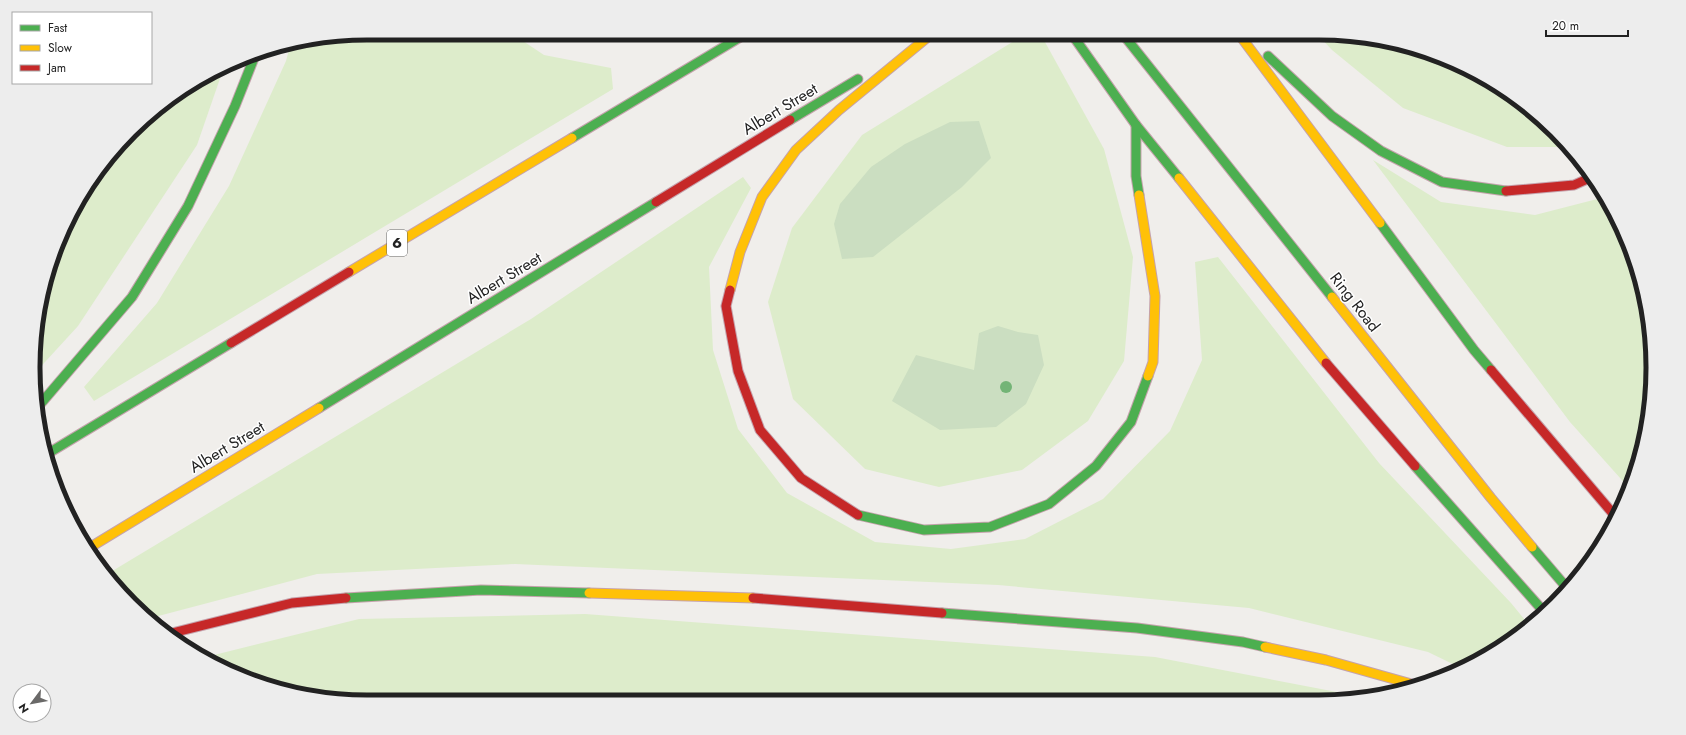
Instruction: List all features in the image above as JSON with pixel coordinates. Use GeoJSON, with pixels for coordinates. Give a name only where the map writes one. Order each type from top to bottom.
{"type":"FeatureCollection","features":[{"type":"Feature","properties":{"kind":"highway","name":"6"},"geometry":{"type":"LineString","coordinates":[[51,452],[735,40]]}},
{"type":"Feature","properties":{"kind":"highway","name":"Albert Street"},"geometry":{"type":"LineString","coordinates":[[93,546],[922,40]]}},
{"type":"Feature","properties":{"kind":"highway"},"geometry":{"type":"LineString","coordinates":[[925,40],[839,110],[796,150],[762,197],[740,252],[726,306],[738,371],[760,430],[801,478],[860,516],[924,530],[990,527],[1049,504],[1096,466],[1131,422],[1153,362],[1155,296],[1136,176],[1136,125]]}},
{"type":"Feature","properties":{"kind":"highway"},"geometry":{"type":"LineString","coordinates":[[1076,40],[1136,125],[1343,384],[1541,607]]}},
{"type":"Feature","properties":{"kind":"highway","name":"Ring Road"},"geometry":{"type":"LineString","coordinates":[[1128,40],[1486,492],[1564,584]]}},
{"type":"Feature","properties":{"kind":"highway"},"geometry":{"type":"LineString","coordinates":[[1243,40],[1474,350],[1612,512]]}},
{"type":"Feature","properties":{"kind":"highway"},"geometry":{"type":"LineString","coordinates":[[1254,40],[1264,52],[1332,116],[1381,151],[1442,182],[1508,191],[1574,185],[1586,180]]}},
{"type":"Feature","properties":{"kind":"highway"},"geometry":{"type":"LineString","coordinates":[[42,402],[132,297],[188,206],[235,106],[253,61]]}},
{"type":"Feature","properties":{"kind":"highway"},"geometry":{"type":"LineString","coordinates":[[175,632],[292,603],[383,595],[481,590],[741,597],[1144,629],[1242,642],[1326,660],[1407,683]]}},
{"type":"Feature","properties":{"kind":"green space"},"geometry":{"type":"Polygon","coordinates":[[[522,40],[544,55],[611,68],[613,89],[94,401],[84,387],[157,303],[229,186],[286,61],[289,50],[304,46],[346,41],[522,40]]]}},
{"type":"Feature","properties":{"kind":"green space"},"geometry":{"type":"Polygon","coordinates":[[[1016,40],[1044,40],[1104,149],[1133,257],[1124,361],[1088,421],[1022,470],[939,487],[865,469],[793,399],[768,302],[792,228],[862,135],[1016,40]]]}},
{"type":"Feature","properties":{"kind":"green space"},"geometry":{"type":"Polygon","coordinates":[[[1323,40],[1382,46],[1424,57],[1444,65],[1500,95],[1534,121],[1560,147],[1507,147],[1403,108],[1332,50],[1323,40]]]}},
{"type":"Feature","properties":{"kind":"green space"},"geometry":{"type":"Polygon","coordinates":[[[221,75],[197,145],[78,326],[40,367],[46,304],[57,262],[74,223],[95,186],[121,152],[152,121],[186,95],[221,75]]]}},
{"type":"Feature","properties":{"kind":"green space"},"geometry":{"type":"Polygon","coordinates":[[[979,121],[991,158],[962,187],[873,257],[842,259],[834,224],[840,204],[871,167],[905,144],[950,122],[979,121]]]}},
{"type":"Feature","properties":{"kind":"green space"},"geometry":{"type":"Polygon","coordinates":[[[1373,160],[1441,202],[1535,215],[1599,199],[1612,223],[1629,262],[1640,304],[1645,346],[1645,389],[1640,431],[1625,483],[1570,422],[1373,160]]]}},
{"type":"Feature","properties":{"kind":"green space"},"geometry":{"type":"Polygon","coordinates":[[[743,177],[751,188],[709,267],[713,350],[738,429],[787,493],[875,542],[951,549],[1025,539],[1103,499],[1170,431],[1202,360],[1195,262],[1218,257],[1379,463],[1511,603],[1526,621],[1500,640],[1455,665],[1428,652],[1249,608],[998,585],[515,564],[317,574],[155,617],[136,599],[112,571],[531,319],[743,177]]]}},
{"type":"Feature","properties":{"kind":"green space"},"geometry":{"type":"Polygon","coordinates":[[[998,326],[1018,332],[1038,335],[1044,365],[1026,404],[996,427],[940,430],[892,401],[916,355],[974,370],[979,333],[998,326]]]}},
{"type":"Feature","properties":{"kind":"green space"},"geometry":{"type":"Polygon","coordinates":[[[585,614],[1155,657],[1345,694],[1318,695],[368,695],[325,692],[283,684],[242,670],[212,655],[359,619],[585,614]]]}},
{"type":"Feature","properties":{"kind":"traffic: fast"},"geometry":{"type":"LineString","coordinates":[[572,138],[735,40]]}},
{"type":"Feature","properties":{"kind":"traffic: fast"},"geometry":{"type":"LineString","coordinates":[[1076,40],[1136,125],[1179,178]]}},
{"type":"Feature","properties":{"kind":"traffic: fast"},"geometry":{"type":"LineString","coordinates":[[1128,40],[1332,297]]}},
{"type":"Feature","properties":{"kind":"traffic: fast"},"geometry":{"type":"LineString","coordinates":[[1268,56],[1332,116],[1381,151],[1442,182],[1506,191]]}},
{"type":"Feature","properties":{"kind":"traffic: fast"},"geometry":{"type":"LineString","coordinates":[[42,402],[132,297],[188,206],[235,106],[253,61]]}},
{"type":"Feature","properties":{"kind":"traffic: fast"},"geometry":{"type":"LineString","coordinates":[[790,120],[858,79]]}},
{"type":"Feature","properties":{"kind":"traffic: fast"},"geometry":{"type":"LineString","coordinates":[[1136,125],[1136,176],[1139,195]]}},
{"type":"Feature","properties":{"kind":"traffic: fast"},"geometry":{"type":"LineString","coordinates":[[319,408],[656,202]]}},
{"type":"Feature","properties":{"kind":"traffic: fast"},"geometry":{"type":"LineString","coordinates":[[1380,223],[1474,350],[1491,370]]}},
{"type":"Feature","properties":{"kind":"traffic: fast"},"geometry":{"type":"LineString","coordinates":[[51,452],[231,343]]}},
{"type":"Feature","properties":{"kind":"traffic: fast"},"geometry":{"type":"LineString","coordinates":[[858,515],[924,530],[990,527],[1049,504],[1096,466],[1131,422],[1148,376]]}},
{"type":"Feature","properties":{"kind":"traffic: fast"},"geometry":{"type":"LineString","coordinates":[[1415,466],[1540,608]]}},
{"type":"Feature","properties":{"kind":"traffic: fast"},"geometry":{"type":"LineString","coordinates":[[1532,547],[1564,584]]}},
{"type":"Feature","properties":{"kind":"traffic: fast"},"geometry":{"type":"LineString","coordinates":[[346,598],[481,590],[589,593]]}},
{"type":"Feature","properties":{"kind":"traffic: fast"},"geometry":{"type":"LineString","coordinates":[[942,613],[1137,628],[1243,642],[1265,647]]}},
{"type":"Feature","properties":{"kind":"traffic: slow"},"geometry":{"type":"LineString","coordinates":[[730,290],[740,252],[762,197],[796,150],[839,110],[924,40]]}},
{"type":"Feature","properties":{"kind":"traffic: slow"},"geometry":{"type":"LineString","coordinates":[[1243,40],[1380,223]]}},
{"type":"Feature","properties":{"kind":"traffic: slow"},"geometry":{"type":"LineString","coordinates":[[349,272],[572,138]]}},
{"type":"Feature","properties":{"kind":"traffic: slow"},"geometry":{"type":"LineString","coordinates":[[1179,178],[1326,363]]}},
{"type":"Feature","properties":{"kind":"traffic: slow"},"geometry":{"type":"LineString","coordinates":[[1139,195],[1155,296],[1153,362],[1148,376]]}},
{"type":"Feature","properties":{"kind":"traffic: slow"},"geometry":{"type":"LineString","coordinates":[[1332,297],[1491,498],[1532,547]]}},
{"type":"Feature","properties":{"kind":"traffic: slow"},"geometry":{"type":"LineString","coordinates":[[93,546],[319,408]]}},
{"type":"Feature","properties":{"kind":"traffic: slow"},"geometry":{"type":"LineString","coordinates":[[589,593],[753,598]]}},
{"type":"Feature","properties":{"kind":"traffic: slow"},"geometry":{"type":"LineString","coordinates":[[1265,647],[1326,660],[1407,683]]}},
{"type":"Feature","properties":{"kind":"traffic: jam"},"geometry":{"type":"LineString","coordinates":[[656,202],[790,120]]}},
{"type":"Feature","properties":{"kind":"traffic: jam"},"geometry":{"type":"LineString","coordinates":[[1506,191],[1574,185],[1586,180]]}},
{"type":"Feature","properties":{"kind":"traffic: jam"},"geometry":{"type":"LineString","coordinates":[[231,343],[349,272]]}},
{"type":"Feature","properties":{"kind":"traffic: jam"},"geometry":{"type":"LineString","coordinates":[[730,290],[726,306],[738,371],[760,430],[801,478],[858,515]]}},
{"type":"Feature","properties":{"kind":"traffic: jam"},"geometry":{"type":"LineString","coordinates":[[1326,363],[1415,466]]}},
{"type":"Feature","properties":{"kind":"traffic: jam"},"geometry":{"type":"LineString","coordinates":[[1491,370],[1612,512]]}},
{"type":"Feature","properties":{"kind":"traffic: jam"},"geometry":{"type":"LineString","coordinates":[[175,632],[292,603],[346,598]]}},
{"type":"Feature","properties":{"kind":"traffic: jam"},"geometry":{"type":"LineString","coordinates":[[753,598],[942,613]]}}]}
